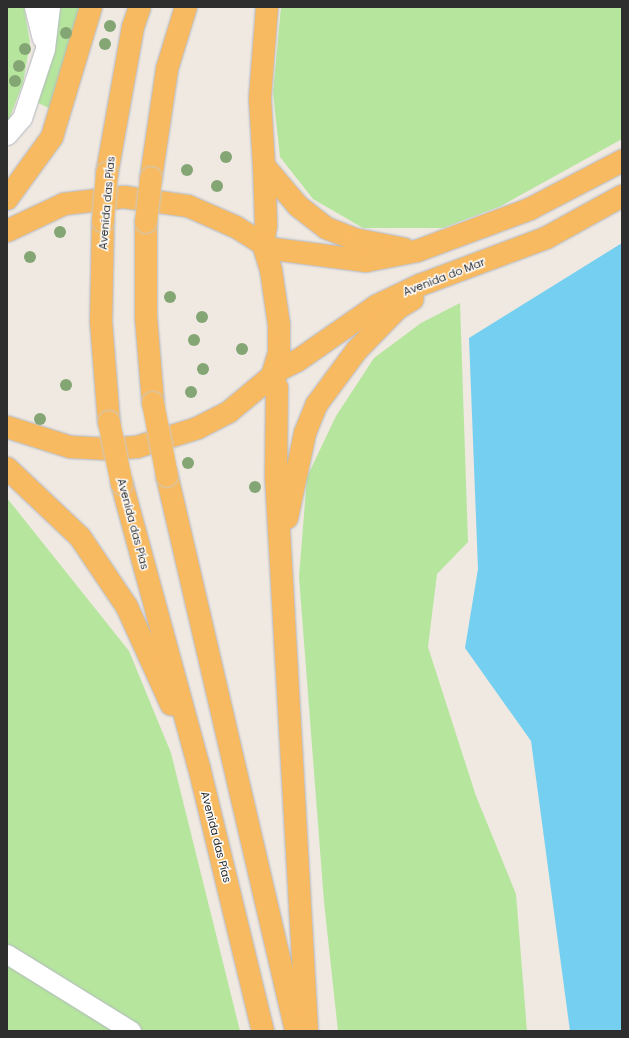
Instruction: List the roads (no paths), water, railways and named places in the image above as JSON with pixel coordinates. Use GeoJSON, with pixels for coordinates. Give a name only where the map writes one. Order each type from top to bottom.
{"type":"FeatureCollection","features":[{"type":"Feature","properties":{"kind":"highway"},"geometry":{"type":"LineString","coordinates":[[7,199],[52,137],[91,7]]}},
{"type":"Feature","properties":{"kind":"highway","name":"Avenida das Pías"},"geometry":{"type":"LineString","coordinates":[[140,7],[133,27],[107,173],[103,221],[101,321],[109,422],[122,484],[199,767],[263,1031]]}},
{"type":"Feature","properties":{"kind":"highway"},"geometry":{"type":"LineString","coordinates":[[186,7],[167,69],[146,222],[146,317],[153,403],[167,476],[296,1031]]}},
{"type":"Feature","properties":{"kind":"highway"},"geometry":{"type":"LineString","coordinates":[[267,7],[260,99],[266,225],[264,246],[278,307],[279,353],[273,374],[277,388],[276,476],[307,1031]]}},
{"type":"Feature","properties":{"kind":"highway"},"geometry":{"type":"LineString","coordinates":[[7,231],[64,204],[124,197],[188,206],[236,227],[264,246],[366,261],[417,251],[530,209],[622,161]]}},
{"type":"Feature","properties":{"kind":"highway"},"geometry":{"type":"LineString","coordinates":[[264,166],[298,206],[326,228],[358,240],[417,251]]}},
{"type":"Feature","properties":{"kind":"highway","name":"Avenida do Mar"},"geometry":{"type":"LineString","coordinates":[[7,427],[70,447],[137,447],[198,428],[229,412],[273,374],[297,361],[376,306],[455,273],[546,238],[622,196]]}},
{"type":"Feature","properties":{"kind":"highway"},"geometry":{"type":"LineString","coordinates":[[280,568],[290,494],[305,432],[317,404],[357,350],[398,308],[455,273]]}},
{"type":"Feature","properties":{"kind":"highway"},"geometry":{"type":"LineString","coordinates":[[7,468],[80,537],[127,608],[199,767]]}},
{"type":"Feature","properties":{"kind":"street"},"geometry":{"type":"LineString","coordinates":[[34,7],[45,49]]}},
{"type":"Feature","properties":{"kind":"street"},"geometry":{"type":"LineString","coordinates":[[7,135],[22,118],[45,49],[50,7]]}},
{"type":"Feature","properties":{"kind":"street"},"geometry":{"type":"LineString","coordinates":[[7,954],[131,1031]]}},
{"type":"Feature","properties":{"kind":"water"},"geometry":{"type":"Polygon","coordinates":[[[622,243],[622,1031],[570,1031],[531,741],[465,648],[478,569],[469,338],[622,243]]]}}]}
